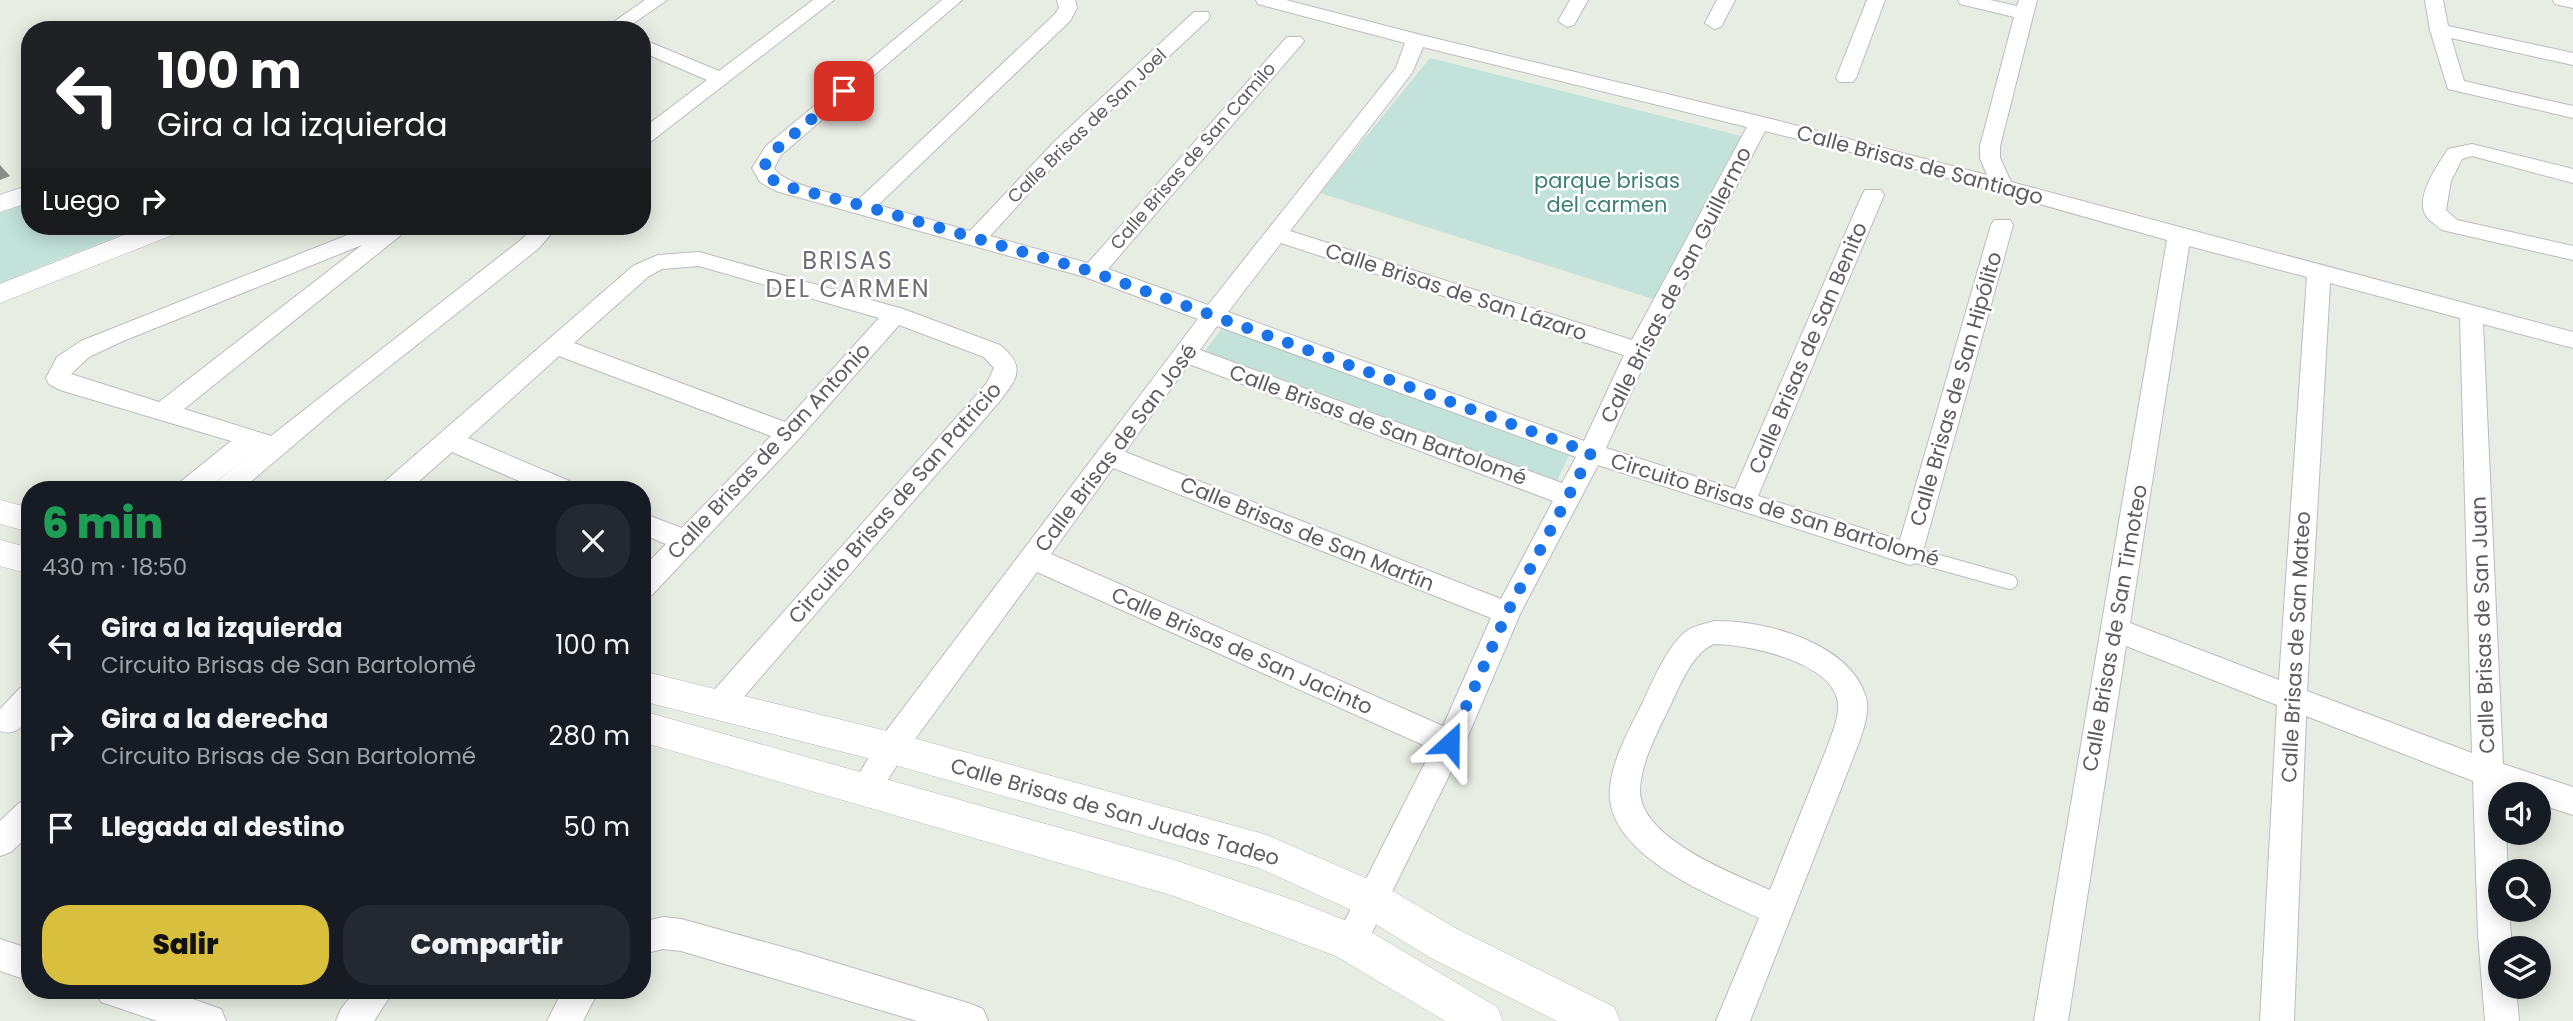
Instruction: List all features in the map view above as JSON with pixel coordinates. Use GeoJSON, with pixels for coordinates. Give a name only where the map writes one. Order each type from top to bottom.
{"type":"FeatureCollection","features":[{"type":"Feature","properties":{"kind":"street"},"geometry":{"type":"LineString","coordinates":[[625,21],[659,0]]}},
{"type":"Feature","properties":{"kind":"street"},"geometry":{"type":"LineString","coordinates":[[651,132],[825,0]]}},
{"type":"Feature","properties":{"kind":"street","name":"Circuito Brisas de San Bartolomé"},"geometry":{"type":"LineString","coordinates":[[953,0],[784,142],[765,161],[763,168],[767,177],[774,182],[1093,272],[1591,453],[1910,554]]}},
{"type":"Feature","properties":{"kind":"street"},"geometry":{"type":"LineString","coordinates":[[864,206],[1063,17],[1068,8],[1066,0]]}},
{"type":"Feature","properties":{"kind":"street","name":"Calle Brisas de Santiago"},"geometry":{"type":"LineString","coordinates":[[1265,0],[1416,40],[1760,122],[2573,340]]}},
{"type":"Feature","properties":{"kind":"street"},"geometry":{"type":"LineString","coordinates":[[1567,21],[1579,0]]}},
{"type":"Feature","properties":{"kind":"street"},"geometry":{"type":"LineString","coordinates":[[1714,23],[1726,0]]}},
{"type":"Feature","properties":{"kind":"street"},"geometry":{"type":"LineString","coordinates":[[1846,78],[1876,0]]}},
{"type":"Feature","properties":{"kind":"street"},"geometry":{"type":"LineString","coordinates":[[1967,0],[2026,7],[1990,146],[1990,158],[2002,187]]}},
{"type":"Feature","properties":{"kind":"street"},"geometry":{"type":"LineString","coordinates":[[2434,0],[2439,30],[2455,85],[2573,112]]}},
{"type":"Feature","properties":{"kind":"street"},"geometry":{"type":"LineString","coordinates":[[2562,0],[2573,2]]}},
{"type":"Feature","properties":{"kind":"street","name":"Calle Brisas de San Joel"},"geometry":{"type":"LineString","coordinates":[[976,237],[1062,145],[1200,16]]}},
{"type":"Feature","properties":{"kind":"street"},"geometry":{"type":"LineString","coordinates":[[2439,30],[2573,58]]}},
{"type":"Feature","properties":{"kind":"street","name":"Calle Brisas de San José"},"geometry":{"type":"LineString","coordinates":[[864,789],[891,748],[1187,354],[1213,315],[1405,69],[1416,40]]}},
{"type":"Feature","properties":{"kind":"street","name":"Calle Brisas de San Camilo"},"geometry":{"type":"LineString","coordinates":[[1093,272],[1294,41]]}},
{"type":"Feature","properties":{"kind":"street"},"geometry":{"type":"LineString","coordinates":[[651,50],[722,79]]}},
{"type":"Feature","properties":{"kind":"street","name":"Calle Brisas de San Guillermo"},"geometry":{"type":"LineString","coordinates":[[1350,942],[1450,743],[1507,613],[1570,496],[1638,351],[1760,122]]}},
{"type":"Feature","properties":{"kind":"street"},"geometry":{"type":"LineString","coordinates":[[2573,176],[2472,150],[2455,154],[2440,177],[2435,191],[2435,212],[2450,225],[2573,254]]}},
{"type":"Feature","properties":{"kind":"street","name":"Calle Brisas de San Benito"},"geometry":{"type":"LineString","coordinates":[[1743,501],[1873,195]]}},
{"type":"Feature","properties":{"kind":"street"},"geometry":{"type":"LineString","coordinates":[[0,204],[21,196]]}},
{"type":"Feature","properties":{"kind":"street","name":"Calle Brisas de San Hipólito"},"geometry":{"type":"LineString","coordinates":[[1910,554],[2002,225]]}},
{"type":"Feature","properties":{"kind":"street","name":"Calle Brisas de San Lázaro"},"geometry":{"type":"LineString","coordinates":[[1275,234],[1638,351]]}},
{"type":"Feature","properties":{"kind":"street"},"geometry":{"type":"LineString","coordinates":[[0,294],[149,235]]}},
{"type":"Feature","properties":{"kind":"street"},"geometry":{"type":"LineString","coordinates":[[262,442],[69,384],[58,378],[59,371],[65,363],[85,350],[115,335],[367,235]]}},
{"type":"Feature","properties":{"kind":"street"},"geometry":{"type":"LineString","coordinates":[[163,412],[391,235]]}},
{"type":"Feature","properties":{"kind":"street"},"geometry":{"type":"LineString","coordinates":[[202,481],[262,442],[530,244],[538,235]]}},
{"type":"Feature","properties":{"kind":"street","name":"Calle Brisas de San Timoteo"},"geometry":{"type":"LineString","coordinates":[[2051,1021],[2179,236]]}},
{"type":"Feature","properties":{"kind":"street","name":"Circuito Brisas de San Patricio"},"geometry":{"type":"LineString","coordinates":[[402,481],[641,271],[659,261],[699,259],[895,315],[992,351],[1005,363],[1005,377],[718,706]]}},
{"type":"Feature","properties":{"kind":"street","name":"Calle Brisas de San Mateo"},"geometry":{"type":"LineString","coordinates":[[2277,1021],[2292,696],[2319,273]]}},
{"type":"Feature","properties":{"kind":"street","name":"Calle Brisas de San Juan"},"geometry":{"type":"LineString","coordinates":[[2471,313],[2494,934],[2502,1021]]}},
{"type":"Feature","properties":{"kind":"street","name":"Calle Brisas de San Antonio"},"geometry":{"type":"LineString","coordinates":[[651,577],[789,433],[895,315]]}},
{"type":"Feature","properties":{"kind":"street"},"geometry":{"type":"LineString","coordinates":[[556,346],[789,433]]}},
{"type":"Feature","properties":{"kind":"street","name":"Calle Brisas de San Bartolomé"},"geometry":{"type":"LineString","coordinates":[[1187,354],[1570,496]]}},
{"type":"Feature","properties":{"kind":"street"},"geometry":{"type":"LineString","coordinates":[[449,440],[544,481]]}},
{"type":"Feature","properties":{"kind":"street"},"geometry":{"type":"LineString","coordinates":[[231,481],[262,442]]}},
{"type":"Feature","properties":{"kind":"street","name":"Calle Brisas de San Martín"},"geometry":{"type":"LineString","coordinates":[[1108,456],[1507,613]]}},
{"type":"Feature","properties":{"kind":"street"},"geometry":{"type":"LineString","coordinates":[[0,512],[21,518]]}},
{"type":"Feature","properties":{"kind":"street"},"geometry":{"type":"LineString","coordinates":[[651,527],[685,541]]}},
{"type":"Feature","properties":{"kind":"street"},"geometry":{"type":"LineString","coordinates":[[0,553],[21,559]]}},
{"type":"Feature","properties":{"kind":"street","name":"Calle Brisas de San Jacinto"},"geometry":{"type":"LineString","coordinates":[[1033,558],[1450,743]]}},
{"type":"Feature","properties":{"kind":"street"},"geometry":{"type":"LineString","coordinates":[[2116,630],[2488,773],[2573,801]]}},
{"type":"Feature","properties":{"kind":"street"},"geometry":{"type":"LineString","coordinates":[[1733,1021],[1779,911],[1844,740],[1852,699],[1842,678],[1831,668],[1802,653],[1743,632],[1707,633],[1688,647],[1657,702],[1627,775],[1627,802],[1640,831],[1670,855],[1779,911]]}},
{"type":"Feature","properties":{"kind":"street","name":"Calle Brisas de San Judas Tadeo"},"geometry":{"type":"LineString","coordinates":[[651,688],[891,748],[1264,852],[1370,899],[1443,943],[1600,1021]]}},
{"type":"Feature","properties":{"kind":"street"},"geometry":{"type":"LineString","coordinates":[[651,729],[1171,877],[1299,920],[1350,942],[1474,1019]]}},
{"type":"Feature","properties":{"kind":"street"},"geometry":{"type":"LineString","coordinates":[[0,842],[21,822]]}},
{"type":"Feature","properties":{"kind":"street"},"geometry":{"type":"LineString","coordinates":[[651,936],[663,933],[681,935],[797,967],[971,1021]]}},
{"type":"Feature","properties":{"kind":"street"},"geometry":{"type":"LineString","coordinates":[[0,955],[21,962]]}},
{"type":"Feature","properties":{"kind":"street"},"geometry":{"type":"LineString","coordinates":[[141,999],[209,1021]]}},
{"type":"Feature","properties":{"kind":"street"},"geometry":{"type":"LineString","coordinates":[[353,1021],[370,999]]}},
{"type":"Feature","properties":{"kind":"street"},"geometry":{"type":"LineString","coordinates":[[564,1021],[577,999]]}},
{"type":"Feature","properties":{"kind":"lane","name":"Circuito Brisas de San Bartolomé"},"geometry":{"type":"LineString","coordinates":[[1910,554],[2010,582]]}},
{"type":"Feature","properties":{"kind":"green space","name":"parque brisas del carmen"},"geometry":{"type":"Polygon","coordinates":[[[1430,58],[1741,136],[1653,299],[1320,193],[1430,58]]]}},
{"type":"Feature","properties":{"kind":"green space"},"geometry":{"type":"Polygon","coordinates":[[[21,203],[21,235],[120,235],[0,283],[0,211],[21,203]]]}},
{"type":"Feature","properties":{"kind":"green space"},"geometry":{"type":"Polygon","coordinates":[[[1222,328],[1571,451],[1556,483],[1202,355],[1222,328]]]}},
{"type":"Feature","properties":{"kind":"district","name":"BRISAS DEL CARMEN"},"geometry":{"type":"Point","coordinates":[848,275]}},
{"type":"Feature","properties":{"kind":"route"},"geometry":{"type":"LineString","coordinates":[[844,91],[773,152],[763,168],[767,177],[785,186],[1093,272],[1591,453],[1507,613],[1450,743]]}}]}
